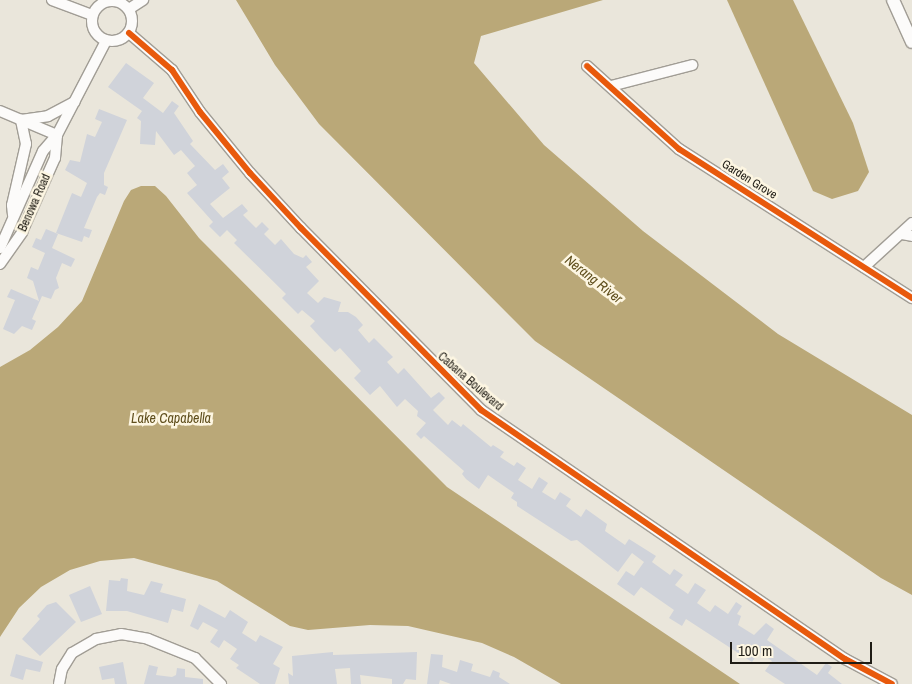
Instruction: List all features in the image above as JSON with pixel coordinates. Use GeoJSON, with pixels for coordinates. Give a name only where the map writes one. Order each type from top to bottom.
{"type":"FeatureCollection","features":[{"type":"Feature","properties":{"kind":"street"},"geometry":{"type":"LineString","coordinates":[[52,0],[92,15]]}},
{"type":"Feature","properties":{"kind":"street"},"geometry":{"type":"LineString","coordinates":[[108,0],[119,2],[129,9],[132,23],[129,33],[120,40],[106,41],[93,29],[92,15],[101,4],[108,0]]}},
{"type":"Feature","properties":{"kind":"street"},"geometry":{"type":"LineString","coordinates":[[129,9],[143,0]]}},
{"type":"Feature","properties":{"kind":"street"},"geometry":{"type":"LineString","coordinates":[[893,0],[912,42]]}},
{"type":"Feature","properties":{"kind":"street","name":"Cabana Boulevard"},"geometry":{"type":"LineString","coordinates":[[129,33],[172,70],[200,112],[250,173],[301,228],[481,410],[837,654],[892,684]]}},
{"type":"Feature","properties":{"kind":"street","name":"Benowa Road"},"geometry":{"type":"LineString","coordinates":[[0,248],[43,150],[57,135],[106,41]]}},
{"type":"Feature","properties":{"kind":"street"},"geometry":{"type":"LineString","coordinates":[[611,86],[692,65]]}},
{"type":"Feature","properties":{"kind":"street","name":"Garden Grove"},"geometry":{"type":"LineString","coordinates":[[587,66],[679,149],[912,298]]}},
{"type":"Feature","properties":{"kind":"street"},"geometry":{"type":"LineString","coordinates":[[21,120],[48,116],[74,102]]}},
{"type":"Feature","properties":{"kind":"street"},"geometry":{"type":"LineString","coordinates":[[0,111],[57,135]]}},
{"type":"Feature","properties":{"kind":"street"},"geometry":{"type":"LineString","coordinates":[[13,215],[12,205],[26,144],[21,120]]}},
{"type":"Feature","properties":{"kind":"street","name":"Benowa Road"},"geometry":{"type":"LineString","coordinates":[[0,264],[10,253],[30,215],[55,158],[57,135]]}},
{"type":"Feature","properties":{"kind":"street"},"geometry":{"type":"LineString","coordinates":[[864,267],[907,235],[905,227],[912,223]]}},
{"type":"Feature","properties":{"kind":"street"},"geometry":{"type":"LineString","coordinates":[[59,684],[62,669],[72,653],[96,639],[121,634],[148,639],[195,658],[221,684]]}},
{"type":"Feature","properties":{"kind":"water","name":"Nerang River"},"geometry":{"type":"Polygon","coordinates":[[[236,0],[603,0],[481,36],[474,63],[544,145],[643,231],[778,334],[912,415],[912,595],[881,578],[535,341],[319,124],[275,65],[236,0]]]}},
{"type":"Feature","properties":{"kind":"water"},"geometry":{"type":"Polygon","coordinates":[[[727,0],[793,0],[853,123],[869,172],[858,191],[832,199],[813,191],[727,0]]]}},
{"type":"Feature","properties":{"kind":"water","name":"Lake Capabella"},"geometry":{"type":"Polygon","coordinates":[[[141,186],[155,186],[166,196],[199,238],[447,487],[740,684],[561,684],[514,657],[482,643],[408,626],[370,625],[308,630],[290,626],[217,581],[134,558],[100,561],[70,570],[41,587],[19,608],[0,637],[0,367],[30,350],[58,327],[82,301],[124,201],[131,190],[141,186]]]}},
{"type":"Feature","properties":{"kind":"building"},"geometry":{"type":"Polygon","coordinates":[[[126,63],[154,83],[143,98],[163,113],[172,101],[179,106],[174,113],[193,141],[190,144],[215,170],[223,164],[229,172],[222,178],[230,188],[210,204],[223,218],[242,204],[248,211],[243,215],[256,228],[262,222],[269,229],[264,234],[275,245],[281,239],[294,254],[303,258],[306,255],[312,262],[306,267],[319,281],[307,293],[318,303],[324,297],[341,302],[338,312],[348,312],[356,317],[363,325],[358,330],[369,343],[374,338],[393,357],[387,362],[398,374],[404,368],[431,398],[439,392],[445,398],[433,410],[448,425],[452,420],[461,427],[463,424],[491,447],[493,445],[504,452],[500,457],[514,466],[517,462],[526,468],[518,480],[532,489],[539,477],[548,483],[542,492],[555,500],[560,492],[571,499],[566,506],[581,517],[586,509],[607,524],[605,531],[625,545],[629,539],[656,556],[652,562],[670,575],[674,569],[683,575],[675,585],[688,594],[695,583],[706,590],[697,603],[710,612],[715,605],[728,614],[736,602],[742,606],[737,614],[741,616],[738,625],[754,635],[766,623],[774,629],[767,640],[817,675],[826,663],[832,667],[828,673],[842,684],[785,684],[765,671],[772,661],[759,652],[752,662],[686,619],[682,626],[669,618],[674,610],[641,587],[634,596],[617,584],[626,571],[634,576],[644,562],[632,553],[618,572],[577,540],[571,541],[517,506],[517,502],[511,498],[514,493],[488,475],[479,489],[466,479],[462,474],[464,471],[424,436],[421,439],[416,434],[426,423],[417,416],[418,411],[405,399],[397,407],[380,386],[370,395],[354,378],[361,371],[340,348],[335,352],[320,337],[310,326],[315,321],[302,310],[298,314],[282,298],[286,294],[234,243],[237,240],[227,230],[220,237],[209,226],[213,222],[187,193],[197,185],[187,173],[195,166],[181,150],[174,155],[156,131],[155,145],[140,144],[141,121],[137,118],[142,111],[108,87],[126,63]]]}},
{"type":"Feature","properties":{"kind":"building"},"geometry":{"type":"Polygon","coordinates":[[[99,109],[127,120],[104,173],[104,185],[108,187],[105,195],[100,193],[97,197],[84,228],[92,230],[89,238],[84,236],[82,242],[56,233],[72,193],[81,197],[87,183],[65,170],[70,160],[80,162],[87,134],[95,137],[102,122],[95,119],[99,109]]]}},
{"type":"Feature","properties":{"kind":"building"},"geometry":{"type":"Polygon","coordinates":[[[46,229],[58,234],[52,248],[75,259],[71,267],[62,263],[56,278],[59,288],[55,290],[51,299],[42,296],[32,319],[36,321],[32,330],[22,326],[14,334],[3,329],[15,300],[7,297],[11,289],[39,301],[33,281],[27,278],[31,267],[38,270],[45,253],[32,247],[36,238],[41,240],[46,229]]]}},
{"type":"Feature","properties":{"kind":"building"},"geometry":{"type":"Polygon","coordinates":[[[121,578],[128,579],[127,591],[144,595],[151,581],[163,584],[160,592],[186,599],[183,612],[172,609],[168,623],[127,611],[106,611],[109,580],[120,581],[121,578]]]}},
{"type":"Feature","properties":{"kind":"building"},"geometry":{"type":"Polygon","coordinates":[[[90,586],[102,614],[81,622],[69,595],[90,586]]]}},
{"type":"Feature","properties":{"kind":"building"},"geometry":{"type":"Polygon","coordinates":[[[56,602],[76,622],[40,656],[22,639],[40,619],[37,616],[47,605],[56,602]]]}},
{"type":"Feature","properties":{"kind":"building"},"geometry":{"type":"Polygon","coordinates":[[[199,604],[225,618],[230,610],[248,622],[242,633],[256,642],[260,635],[283,647],[273,664],[280,668],[275,684],[260,684],[236,668],[239,665],[230,659],[237,649],[224,640],[219,648],[210,642],[218,630],[203,622],[198,630],[190,626],[199,604]]]}},
{"type":"Feature","properties":{"kind":"building"},"geometry":{"type":"Polygon","coordinates":[[[333,652],[333,655],[417,652],[416,680],[406,679],[403,684],[392,684],[392,679],[360,675],[361,684],[351,684],[350,668],[335,669],[337,684],[289,684],[288,673],[293,676],[292,656],[333,652]]]}},
{"type":"Feature","properties":{"kind":"building"},"geometry":{"type":"Polygon","coordinates":[[[16,654],[43,662],[40,672],[26,669],[23,680],[10,676],[16,654]]]}},
{"type":"Feature","properties":{"kind":"building"},"geometry":{"type":"Polygon","coordinates":[[[431,654],[443,655],[442,667],[457,672],[460,660],[473,664],[471,671],[490,677],[493,670],[500,673],[499,677],[510,684],[451,684],[440,680],[439,684],[427,684],[431,654]]]}},
{"type":"Feature","properties":{"kind":"building"},"geometry":{"type":"Polygon","coordinates":[[[123,662],[127,684],[115,684],[114,678],[102,680],[99,667],[123,662]]]}},
{"type":"Feature","properties":{"kind":"building"},"geometry":{"type":"Polygon","coordinates":[[[149,665],[158,667],[156,675],[172,677],[176,675],[177,668],[185,669],[185,677],[203,679],[203,684],[144,684],[149,665]]]}},
{"type":"Feature","properties":{"kind":"cycle path"},"geometry":{"type":"LineString","coordinates":[[129,33],[172,70],[200,112],[250,173],[301,228],[481,410],[845,659],[892,684]]}},
{"type":"Feature","properties":{"kind":"cycle path"},"geometry":{"type":"LineString","coordinates":[[587,66],[679,149],[912,298]]}}]}
